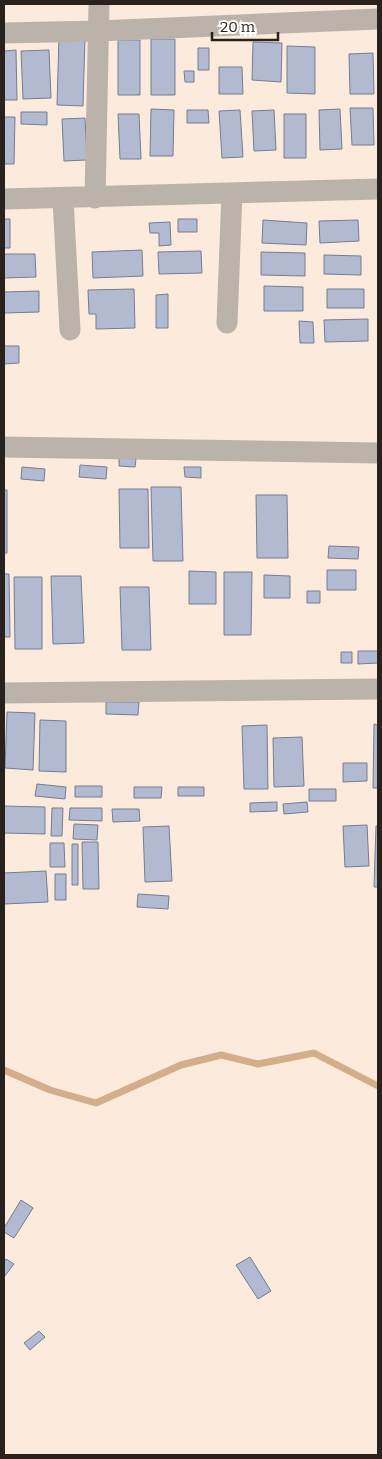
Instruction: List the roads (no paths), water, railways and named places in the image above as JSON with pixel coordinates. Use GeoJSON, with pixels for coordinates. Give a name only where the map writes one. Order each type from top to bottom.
{"type":"FeatureCollection","features":[{"type":"Feature","properties":{"kind":"street"},"geometry":{"type":"LineString","coordinates":[[95,198],[99,4]]}},
{"type":"Feature","properties":{"kind":"street"},"geometry":{"type":"LineString","coordinates":[[4,32],[98,31],[378,19]]}},
{"type":"Feature","properties":{"kind":"street"},"geometry":{"type":"LineString","coordinates":[[4,200],[378,190]]}},
{"type":"Feature","properties":{"kind":"street"},"geometry":{"type":"LineString","coordinates":[[227,323],[232,193]]}},
{"type":"Feature","properties":{"kind":"street"},"geometry":{"type":"LineString","coordinates":[[63,199],[70,330]]}},
{"type":"Feature","properties":{"kind":"street"},"geometry":{"type":"LineString","coordinates":[[4,448],[378,453]]}},
{"type":"Feature","properties":{"kind":"street"},"geometry":{"type":"LineString","coordinates":[[4,693],[378,689]]}},
{"type":"Feature","properties":{"kind":"waterway"},"geometry":{"type":"LineString","coordinates":[[4,1070],[50,1090],[96,1103],[181,1065],[221,1055],[258,1064],[314,1053],[378,1086]]}}]}
